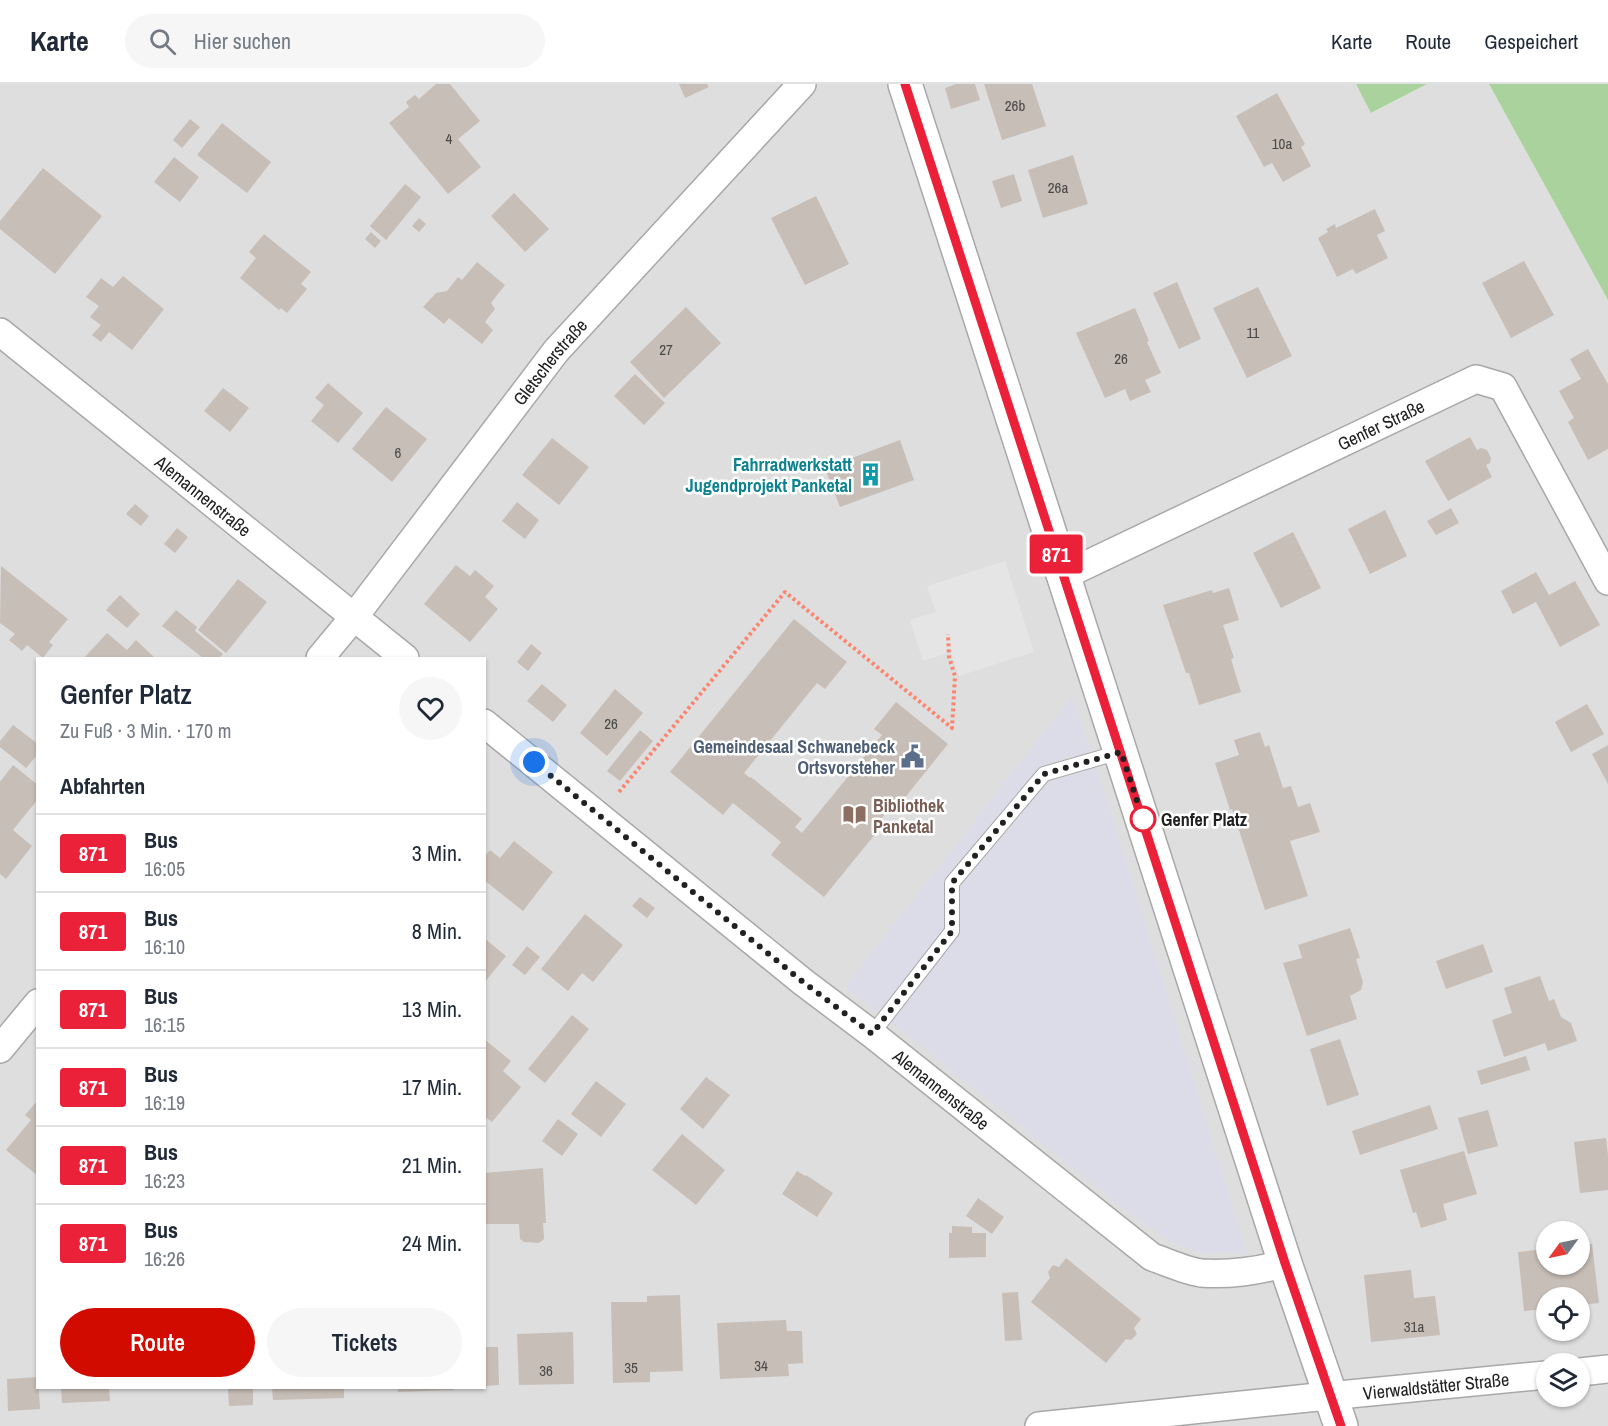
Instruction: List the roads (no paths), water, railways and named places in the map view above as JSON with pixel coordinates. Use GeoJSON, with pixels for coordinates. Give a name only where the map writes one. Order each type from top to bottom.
{"type":"FeatureCollection","features":[{"type":"Feature","properties":{"kind":"street","name":"Gletscherstraße"},"geometry":{"type":"LineString","coordinates":[[321,657],[354,617],[556,351],[802,84]]}},
{"type":"Feature","properties":{"kind":"street"},"geometry":{"type":"LineString","coordinates":[[905,84],[1285,1263],[1336,1411]]}},
{"type":"Feature","properties":{"kind":"street","name":"Alemannenstraße"},"geometry":{"type":"LineString","coordinates":[[0,332],[404,657]]}},
{"type":"Feature","properties":{"kind":"street","name":"Genfer Straße"},"geometry":{"type":"LineString","coordinates":[[1063,576],[1476,379],[1503,387],[1608,581]]}},
{"type":"Feature","properties":{"kind":"street","name":"Alemannenstraße"},"geometry":{"type":"LineString","coordinates":[[486,725],[803,982],[872,1034],[1152,1257],[1200,1273],[1248,1271],[1285,1263]]}},
{"type":"Feature","properties":{"kind":"street"},"geometry":{"type":"LineString","coordinates":[[0,1049],[36,1005]]}},
{"type":"Feature","properties":{"kind":"street"},"geometry":{"type":"LineString","coordinates":[[1590,1371],[1608,1369]]}},
{"type":"Feature","properties":{"kind":"street","name":"Vierwaldstätter Straße"},"geometry":{"type":"LineString","coordinates":[[1039,1426],[1336,1411],[1536,1377]]}},
{"type":"Feature","properties":{"kind":"lane"},"geometry":{"type":"LineString","coordinates":[[872,1034],[952,931],[952,883],[1044,774],[1121,752]]}},
{"type":"Feature","properties":{"kind":"place","name":"Fahrradwerkstatt Jugendprojekt Panketal"},"geometry":{"type":"Point","coordinates":[870,474]}},
{"type":"Feature","properties":{"kind":"place","name":"Gemeindesaal Schwanebeck Ortsvorsteher"},"geometry":{"type":"Point","coordinates":[913,756]}},
{"type":"Feature","properties":{"kind":"place","name":"Bibliothek Panketal"},"geometry":{"type":"Point","coordinates":[855,815]}},
{"type":"Feature","properties":{"kind":"place","name":"Genfer Platz"},"geometry":{"type":"Point","coordinates":[1143,819]}}]}
